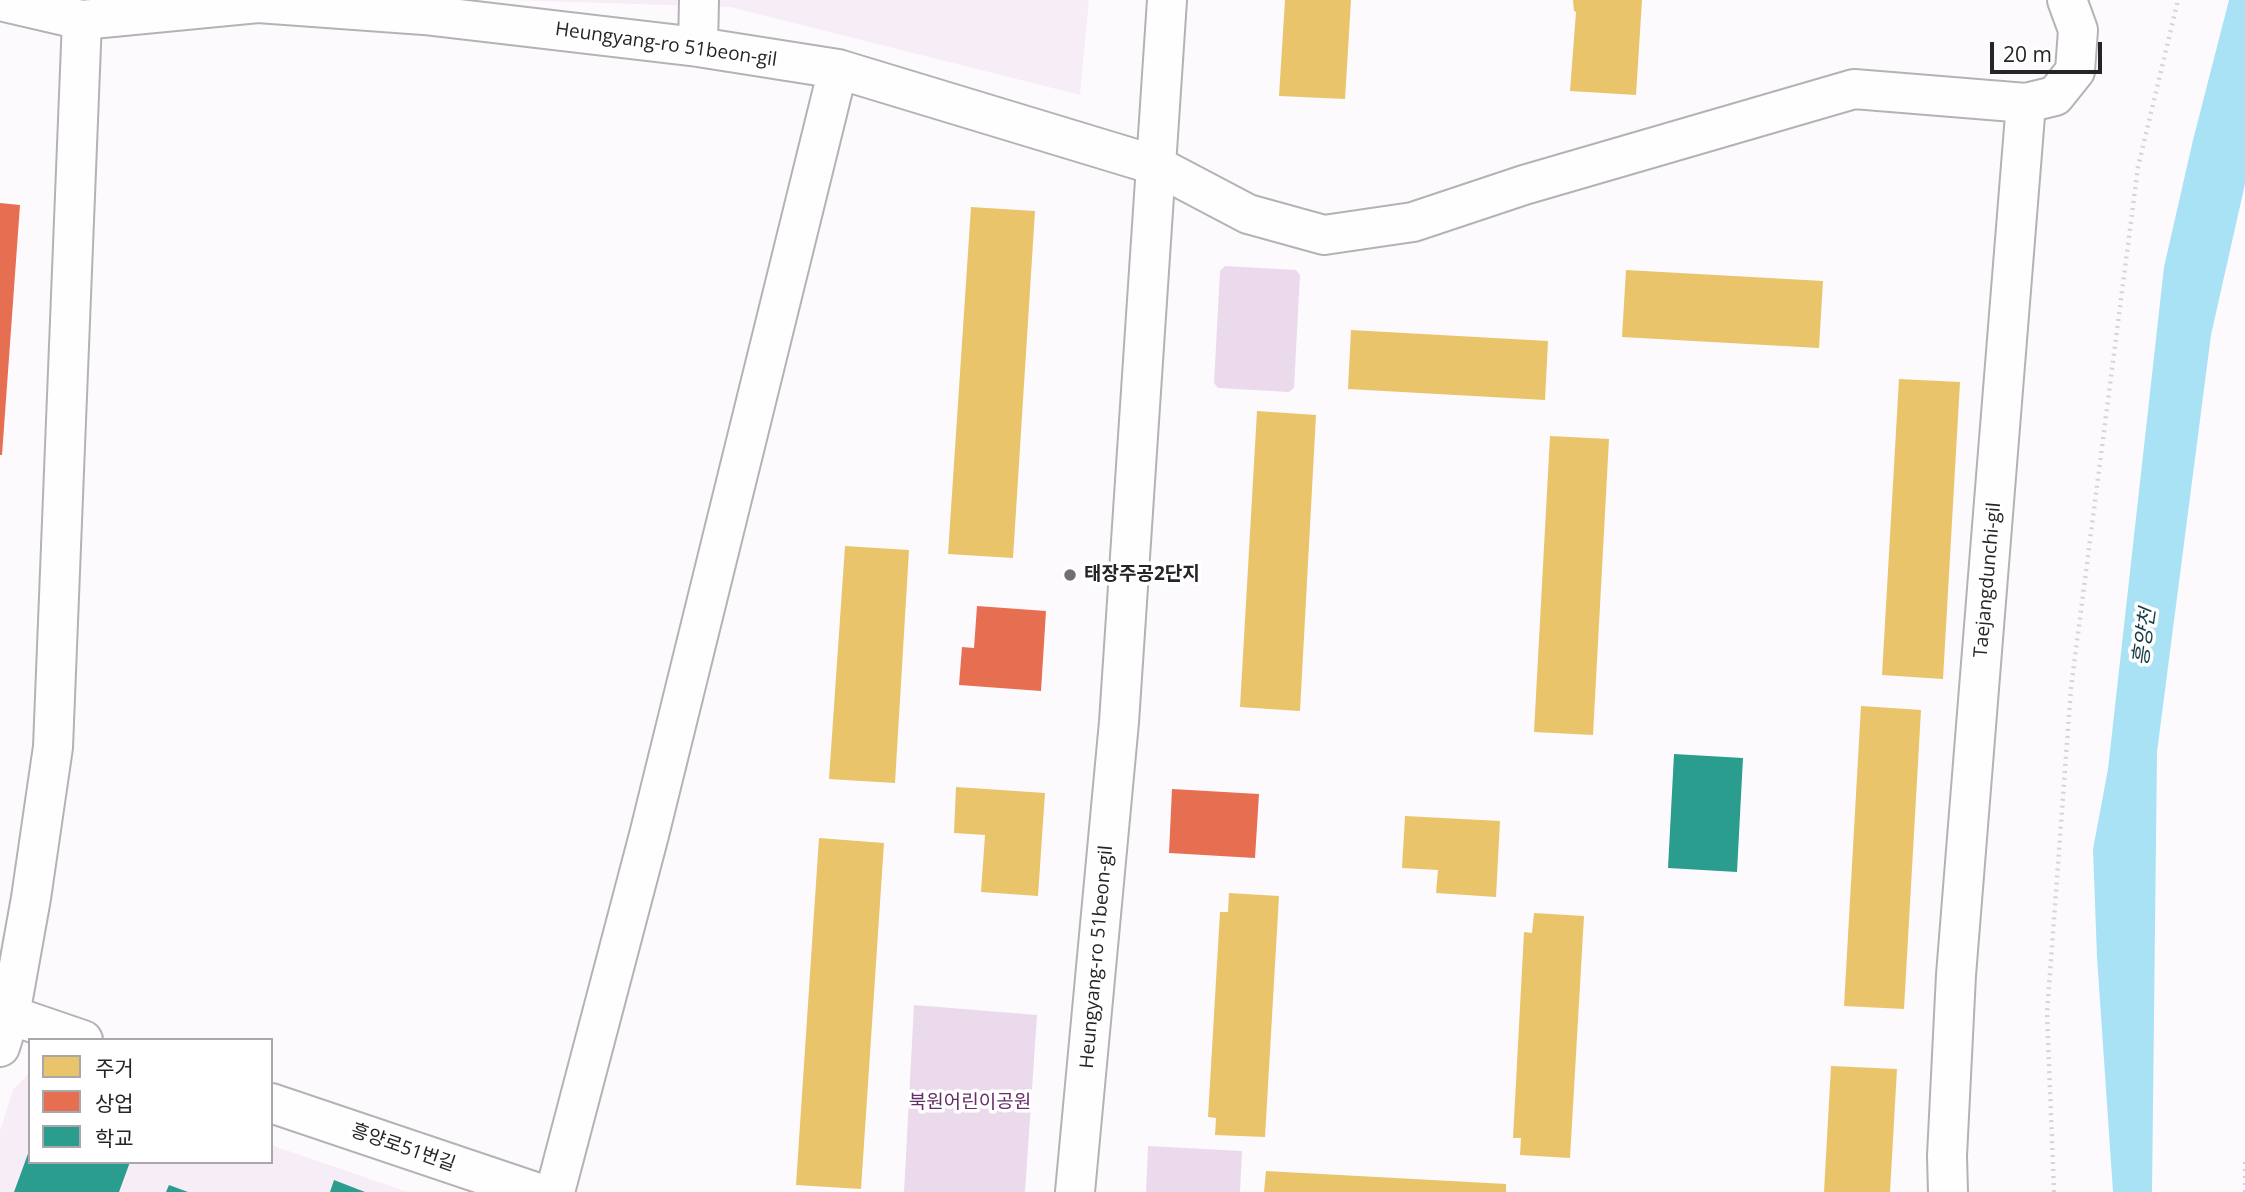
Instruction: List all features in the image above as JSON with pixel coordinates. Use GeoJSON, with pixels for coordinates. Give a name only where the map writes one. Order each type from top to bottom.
{"type":"FeatureCollection","features":[{"type":"Feature","properties":{"kind":"street"},"geometry":{"type":"LineString","coordinates":[[698,47],[699,0]]}},
{"type":"Feature","properties":{"kind":"street"},"geometry":{"type":"LineString","coordinates":[[1155,165],[1167,0]]}},
{"type":"Feature","properties":{"kind":"street"},"geometry":{"type":"LineString","coordinates":[[2026,103],[2055,96],[2075,71],[2078,30],[2067,0]]}},
{"type":"Feature","properties":{"kind":"street","name":"Heungyang-ro 51beon-gil"},"geometry":{"type":"LineString","coordinates":[[0,1],[82,20],[258,3],[424,8],[838,69],[1155,165],[1248,215],[1324,235],[1413,222],[1524,185],[1854,89],[2026,103]]}},
{"type":"Feature","properties":{"kind":"street"},"geometry":{"type":"LineString","coordinates":[[74,1038],[3,1023],[31,898],[53,747],[82,20]]}},
{"type":"Feature","properties":{"kind":"street"},"geometry":{"type":"LineString","coordinates":[[555,1192],[649,835],[838,69]]}},
{"type":"Feature","properties":{"kind":"street","name":"Taejangdunchi-gil"},"geometry":{"type":"LineString","coordinates":[[1948,1192],[1947,1156],[1956,975],[2026,103]]}},
{"type":"Feature","properties":{"kind":"street","name":"Heungyang-ro 51beon-gil"},"geometry":{"type":"LineString","coordinates":[[1075,1192],[1119,722],[1155,165]]}},
{"type":"Feature","properties":{"kind":"street","name":"흥양로51번길"},"geometry":{"type":"LineString","coordinates":[[273,1104],[535,1192]]}},
{"type":"Feature","properties":{"kind":"path"},"geometry":{"type":"LineString","coordinates":[[2054,1192],[2047,1014],[2071,688],[2138,167],[2178,0]]}},
{"type":"Feature","properties":{"kind":"path"},"geometry":{"type":"LineString","coordinates":[[2245,1158],[2245,1192]]}},
{"type":"Feature","properties":{"kind":"shaded area"},"geometry":{"type":"Polygon","coordinates":[[[511,0],[1089,0],[1080,95],[730,7],[511,0]]]}},
{"type":"Feature","properties":{"kind":"shaded area"},"geometry":{"type":"Polygon","coordinates":[[[28,1074],[28,1164],[273,1164],[273,1146],[408,1192],[0,1192],[0,1131],[13,1090],[28,1074]]]}},
{"type":"Feature","properties":{"kind":"green space"},"geometry":{"type":"Polygon","coordinates":[[[1225,266],[1296,270],[1300,275],[1294,388],[1289,392],[1218,388],[1214,383],[1220,271],[1225,266]]]}},
{"type":"Feature","properties":{"kind":"green space","name":"북원어린이공원"},"geometry":{"type":"Polygon","coordinates":[[[914,1005],[1037,1015],[1025,1192],[904,1192],[914,1005]]]}},
{"type":"Feature","properties":{"kind":"green space"},"geometry":{"type":"Polygon","coordinates":[[[1148,1146],[1242,1151],[1240,1192],[1146,1192],[1148,1146]]]}},
{"type":"Feature","properties":{"kind":"water","name":"흥양천"},"geometry":{"type":"Polygon","coordinates":[[[2229,0],[2245,0],[2245,184],[2211,335],[2157,752],[2152,1192],[2113,1192],[2097,957],[2093,849],[2108,769],[2164,267],[2229,0]]]}},
{"type":"Feature","properties":{"kind":"building: 주거"},"geometry":{"type":"Polygon","coordinates":[[[1285,0],[1351,0],[1345,99],[1279,96],[1285,0]]]}},
{"type":"Feature","properties":{"kind":"building: 주거"},"geometry":{"type":"Polygon","coordinates":[[[1573,0],[1642,0],[1636,95],[1570,91],[1576,12],[1573,0]]]}},
{"type":"Feature","properties":{"kind":"building: 주거"},"geometry":{"type":"Polygon","coordinates":[[[971,207],[1035,211],[1013,558],[948,554],[971,207]]]}},
{"type":"Feature","properties":{"kind":"building: 주거"},"geometry":{"type":"Polygon","coordinates":[[[1626,270],[1823,281],[1819,348],[1622,337],[1626,270]]]}},
{"type":"Feature","properties":{"kind":"building: 주거"},"geometry":{"type":"Polygon","coordinates":[[[1351,330],[1548,341],[1545,400],[1348,389],[1351,330]]]}},
{"type":"Feature","properties":{"kind":"building: 주거"},"geometry":{"type":"Polygon","coordinates":[[[1899,379],[1960,382],[1943,679],[1882,675],[1899,379]]]}},
{"type":"Feature","properties":{"kind":"building: 주거"},"geometry":{"type":"Polygon","coordinates":[[[1257,411],[1316,415],[1300,711],[1240,707],[1257,411]]]}},
{"type":"Feature","properties":{"kind":"building: 주거"},"geometry":{"type":"Polygon","coordinates":[[[1550,436],[1609,439],[1593,735],[1534,732],[1550,436]]]}},
{"type":"Feature","properties":{"kind":"building: 주거"},"geometry":{"type":"Polygon","coordinates":[[[845,546],[909,550],[895,783],[829,779],[845,546]]]}},
{"type":"Feature","properties":{"kind":"building: 주거"},"geometry":{"type":"Polygon","coordinates":[[[1861,706],[1921,710],[1904,1009],[1844,1006],[1861,706]]]}},
{"type":"Feature","properties":{"kind":"building: 주거"},"geometry":{"type":"Polygon","coordinates":[[[956,787],[1045,793],[1038,896],[981,892],[985,835],[954,833],[956,787]]]}},
{"type":"Feature","properties":{"kind":"building: 주거"},"geometry":{"type":"Polygon","coordinates":[[[1405,816],[1500,821],[1496,897],[1436,893],[1438,870],[1402,868],[1405,816]]]}},
{"type":"Feature","properties":{"kind":"building: 주거"},"geometry":{"type":"Polygon","coordinates":[[[819,838],[884,843],[861,1189],[796,1185],[819,838]]]}},
{"type":"Feature","properties":{"kind":"building: 주거"},"geometry":{"type":"Polygon","coordinates":[[[1229,893],[1279,896],[1265,1137],[1215,1135],[1216,1118],[1208,1117],[1220,912],[1228,912],[1229,893]]]}},
{"type":"Feature","properties":{"kind":"building: 주거"},"geometry":{"type":"Polygon","coordinates":[[[1534,913],[1584,916],[1570,1158],[1520,1155],[1521,1138],[1513,1138],[1524,932],[1532,933],[1534,913]]]}},
{"type":"Feature","properties":{"kind":"building: 주거"},"geometry":{"type":"Polygon","coordinates":[[[1831,1066],[1897,1069],[1890,1192],[1824,1192],[1831,1066]]]}},
{"type":"Feature","properties":{"kind":"building: 주거"},"geometry":{"type":"Polygon","coordinates":[[[1266,1171],[1506,1184],[1506,1192],[1264,1192],[1266,1171]]]}},
{"type":"Feature","properties":{"kind":"building: 상업"},"geometry":{"type":"Polygon","coordinates":[[[0,203],[20,205],[2,455],[0,455],[0,203]]]}},
{"type":"Feature","properties":{"kind":"building: 상업"},"geometry":{"type":"Polygon","coordinates":[[[977,606],[1046,611],[1041,691],[959,685],[962,647],[974,648],[977,606]]]}},
{"type":"Feature","properties":{"kind":"building: 상업"},"geometry":{"type":"Polygon","coordinates":[[[1172,789],[1259,794],[1255,858],[1169,853],[1172,789]]]}},
{"type":"Feature","properties":{"kind":"building: 학교"},"geometry":{"type":"Polygon","coordinates":[[[1674,754],[1743,758],[1737,872],[1668,868],[1674,754]]]}},
{"type":"Feature","properties":{"kind":"building: 학교"},"geometry":{"type":"Polygon","coordinates":[[[28,1154],[28,1164],[129,1164],[119,1192],[14,1192],[28,1154]]]}},
{"type":"Feature","properties":{"kind":"building: 학교"},"geometry":{"type":"Polygon","coordinates":[[[334,1180],[365,1192],[330,1192],[334,1180]]]}},
{"type":"Feature","properties":{"kind":"building: 학교"},"geometry":{"type":"Polygon","coordinates":[[[169,1185],[188,1192],[166,1192],[169,1185]]]}},
{"type":"Feature","properties":{"kind":"place","name":"태장주공2단지"},"geometry":{"type":"Point","coordinates":[1070,575]}}]}
